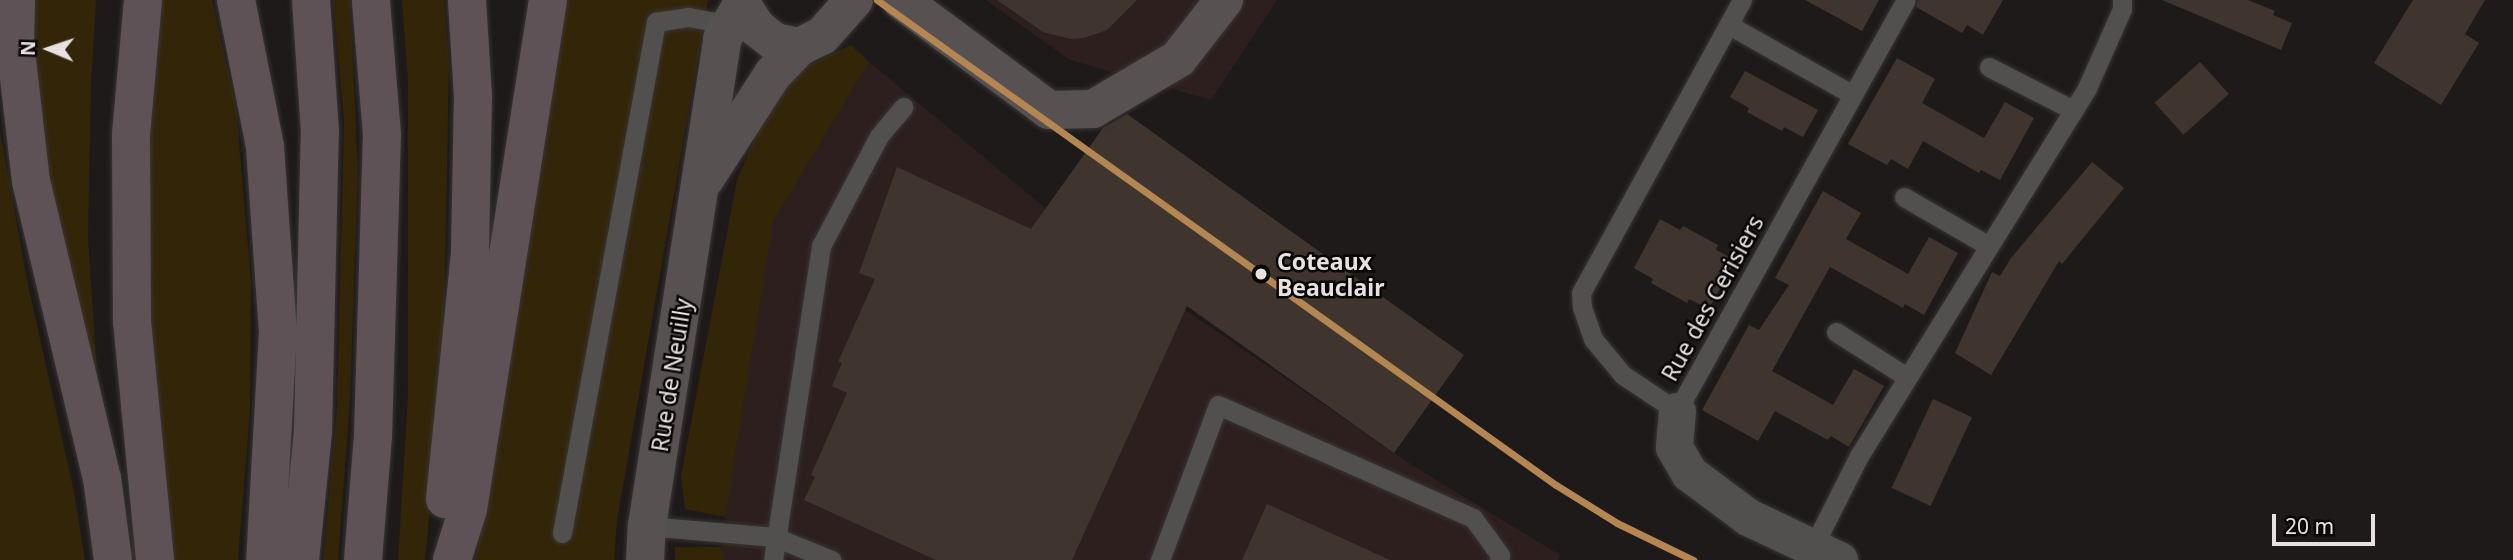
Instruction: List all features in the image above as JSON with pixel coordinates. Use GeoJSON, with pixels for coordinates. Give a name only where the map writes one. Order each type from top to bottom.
{"type":"FeatureCollection","features":[{"type":"Feature","properties":{"kind":"highway"},"geometry":{"type":"LineString","coordinates":[[16,0],[15,43],[31,181],[102,478],[113,560]]}},
{"type":"Feature","properties":{"kind":"highway"},"geometry":{"type":"LineString","coordinates":[[143,0],[131,135],[132,321],[155,560]]}},
{"type":"Feature","properties":{"kind":"highway"},"geometry":{"type":"LineString","coordinates":[[236,0],[265,147],[278,331],[265,560]]}},
{"type":"Feature","properties":{"kind":"highway"},"geometry":{"type":"LineString","coordinates":[[300,560],[313,431],[320,132],[311,0]]}},
{"type":"Feature","properties":{"kind":"highway"},"geometry":{"type":"LineString","coordinates":[[363,560],[373,436],[382,135],[371,0]]}},
{"type":"Feature","properties":{"kind":"highway"},"geometry":{"type":"LineString","coordinates":[[449,560],[444,507],[470,251],[473,96],[467,0]]}},
{"type":"Feature","properties":{"kind":"highway"},"geometry":{"type":"LineString","coordinates":[[449,560],[468,509],[548,0]]}},
{"type":"Feature","properties":{"kind":"street","name":"Rue de Neuilly"},"geometry":{"type":"LineString","coordinates":[[698,189],[773,74],[799,47],[822,36],[854,0]]}},
{"type":"Feature","properties":{"kind":"street"},"geometry":{"type":"LineString","coordinates":[[901,0],[1049,110],[1093,109],[1178,59],[1224,0]]}},
{"type":"Feature","properties":{"kind":"street","name":"Rue de Neuilly"},"geometry":{"type":"LineString","coordinates":[[646,543],[722,39],[739,10]]}},
{"type":"Feature","properties":{"kind":"street"},"geometry":{"type":"LineString","coordinates":[[739,10],[775,42],[799,47]]}},
{"type":"Feature","properties":{"kind":"street"},"geometry":{"type":"LineString","coordinates":[[1677,411],[1674,447],[1689,472],[1748,517],[1826,554]]}},
{"type":"Feature","properties":{"kind":"lane","name":"Rue des Cerisiers"},"geometry":{"type":"LineString","coordinates":[[1742,0],[1581,293],[1582,307],[1593,339],[1623,375],[1677,411],[1906,0]]}},
{"type":"Feature","properties":{"kind":"lane"},"geometry":{"type":"LineString","coordinates":[[1826,554],[1859,456],[2087,88],[2122,9],[2122,0]]}},
{"type":"Feature","properties":{"kind":"lane"},"geometry":{"type":"LineString","coordinates":[[562,533],[656,22],[739,10]]}},
{"type":"Feature","properties":{"kind":"lane"},"geometry":{"type":"LineString","coordinates":[[1729,26],[1853,95]]}},
{"type":"Feature","properties":{"kind":"lane"},"geometry":{"type":"LineString","coordinates":[[1989,66],[2073,110]]}},
{"type":"Feature","properties":{"kind":"lane"},"geometry":{"type":"LineString","coordinates":[[773,560],[821,246],[879,136],[903,107]]}},
{"type":"Feature","properties":{"kind":"lane"},"geometry":{"type":"LineString","coordinates":[[1904,197],[1989,246]]}},
{"type":"Feature","properties":{"kind":"lane"},"geometry":{"type":"LineString","coordinates":[[1836,332],[1907,377]]}},
{"type":"Feature","properties":{"kind":"lane"},"geometry":{"type":"LineString","coordinates":[[1160,560],[1218,405],[1473,518],[1500,555],[1499,560]]}},
{"type":"Feature","properties":{"kind":"lane"},"geometry":{"type":"LineString","coordinates":[[646,543],[775,537],[831,560]]}},
{"type":"Feature","properties":{"kind":"shaded area"},"geometry":{"type":"Polygon","coordinates":[[[33,0],[96,0],[91,85],[88,239],[100,416],[42,165],[33,0]]]}},
{"type":"Feature","properties":{"kind":"shaded area"},"geometry":{"type":"Polygon","coordinates":[[[154,0],[212,0],[236,107],[251,282],[250,411],[238,560],[169,560],[147,322],[141,143],[154,0]]]}},
{"type":"Feature","properties":{"kind":"shaded area"},"geometry":{"type":"Polygon","coordinates":[[[333,0],[350,0],[358,170],[350,401],[338,560],[323,560],[337,409],[344,119],[333,0]]]}},
{"type":"Feature","properties":{"kind":"shaded area"},"geometry":{"type":"Polygon","coordinates":[[[402,0],[444,0],[449,64],[443,373],[425,560],[398,560],[408,395],[408,81],[402,0]]]}},
{"type":"Feature","properties":{"kind":"shaded area"},"geometry":{"type":"Polygon","coordinates":[[[561,0],[708,0],[617,520],[614,560],[475,560],[561,0]]]}},
{"type":"Feature","properties":{"kind":"shaded area"},"geometry":{"type":"Polygon","coordinates":[[[986,0],[1277,0],[1211,100],[1070,60],[986,0]]]}},
{"type":"Feature","properties":{"kind":"shaded area"},"geometry":{"type":"Polygon","coordinates":[[[851,45],[869,62],[773,222],[725,517],[685,509],[681,476],[737,180],[770,102],[798,70],[851,45]]]}},
{"type":"Feature","properties":{"kind":"shaded area"},"geometry":{"type":"Polygon","coordinates":[[[869,62],[1086,242],[1415,467],[1560,555],[1558,560],[721,560],[728,490],[773,222],[869,62]]]}},
{"type":"Feature","properties":{"kind":"shaded area"},"geometry":{"type":"Polygon","coordinates":[[[0,132],[28,285],[74,492],[85,560],[0,560],[0,132]]]}},
{"type":"Feature","properties":{"kind":"shaded area"},"geometry":{"type":"Polygon","coordinates":[[[675,547],[722,547],[722,560],[675,560],[675,547]]]}},
{"type":"Feature","properties":{"kind":"building"},"geometry":{"type":"Polygon","coordinates":[[[997,0],[1137,0],[1107,30],[1084,38],[1071,39],[1043,32],[997,0]]]}},
{"type":"Feature","properties":{"kind":"building"},"geometry":{"type":"Polygon","coordinates":[[[1805,0],[1879,0],[1862,31],[1805,0]]]}},
{"type":"Feature","properties":{"kind":"building"},"geometry":{"type":"Polygon","coordinates":[[[1918,0],[2003,0],[1983,35],[1967,25],[1962,33],[1916,7],[1918,0]]]}},
{"type":"Feature","properties":{"kind":"building"},"geometry":{"type":"Polygon","coordinates":[[[2162,0],[2248,0],[2275,11],[2273,15],[2292,23],[2281,50],[2162,0]]]}},
{"type":"Feature","properties":{"kind":"building"},"geometry":{"type":"Polygon","coordinates":[[[2413,0],[2485,0],[2465,34],[2479,43],[2441,105],[2374,63],[2413,0]]]}},
{"type":"Feature","properties":{"kind":"building"},"geometry":{"type":"Polygon","coordinates":[[[1897,58],[1935,79],[1922,103],[1984,138],[2005,102],[2034,118],[2000,180],[1981,170],[1979,173],[1923,141],[1908,169],[1891,159],[1887,165],[1848,144],[1897,58]]]}},
{"type":"Feature","properties":{"kind":"building"},"geometry":{"type":"Polygon","coordinates":[[[2200,62],[2229,94],[2183,135],[2155,103],[2200,62]]]}},
{"type":"Feature","properties":{"kind":"building"},"geometry":{"type":"Polygon","coordinates":[[[1745,71],[1818,110],[1803,137],[1784,127],[1782,131],[1747,112],[1749,108],[1730,97],[1745,71]]]}},
{"type":"Feature","properties":{"kind":"building"},"geometry":{"type":"Polygon","coordinates":[[[1127,114],[1464,355],[1394,453],[1187,306],[1072,560],[936,560],[804,500],[815,477],[811,475],[847,393],[832,386],[842,363],[838,362],[875,279],[859,273],[897,167],[1031,229],[1103,128],[1127,114]]]}},
{"type":"Feature","properties":{"kind":"building"},"geometry":{"type":"Polygon","coordinates":[[[2092,162],[2124,188],[2062,264],[2059,261],[1991,375],[1955,353],[1992,272],[2000,276],[2011,258],[2092,162]]]}},
{"type":"Feature","properties":{"kind":"building"},"geometry":{"type":"Polygon","coordinates":[[[1823,191],[1861,213],[1846,239],[1908,274],[1929,237],[1958,253],[1924,315],[1905,304],[1903,308],[1830,267],[1772,371],[1833,405],[1854,369],[1884,386],[1849,447],[1831,436],[1828,440],[1775,411],[1758,441],[1702,410],[1749,325],[1759,330],[1789,285],[1775,278],[1823,191]]]}},
{"type":"Feature","properties":{"kind":"building"},"geometry":{"type":"Polygon","coordinates":[[[1660,219],[1680,230],[1683,226],[1718,245],[1716,250],[1735,260],[1709,309],[1689,299],[1687,303],[1651,283],[1653,279],[1634,268],[1660,219]]]}},
{"type":"Feature","properties":{"kind":"building"},"geometry":{"type":"Polygon","coordinates":[[[1933,399],[1972,417],[1931,506],[1892,488],[1933,399]]]}},
{"type":"Feature","properties":{"kind":"building"},"geometry":{"type":"Polygon","coordinates":[[[1267,504],[1390,560],[1242,560],[1267,504]]]}},
{"type":"Feature","properties":{"kind":"transit line"},"geometry":{"type":"LineString","coordinates":[[877,0],[1556,485],[1617,523],[1693,560]]}},
{"type":"Feature","properties":{"kind":"place","name":"Coteaux Beauclair"},"geometry":{"type":"Point","coordinates":[1261,274]}}]}
